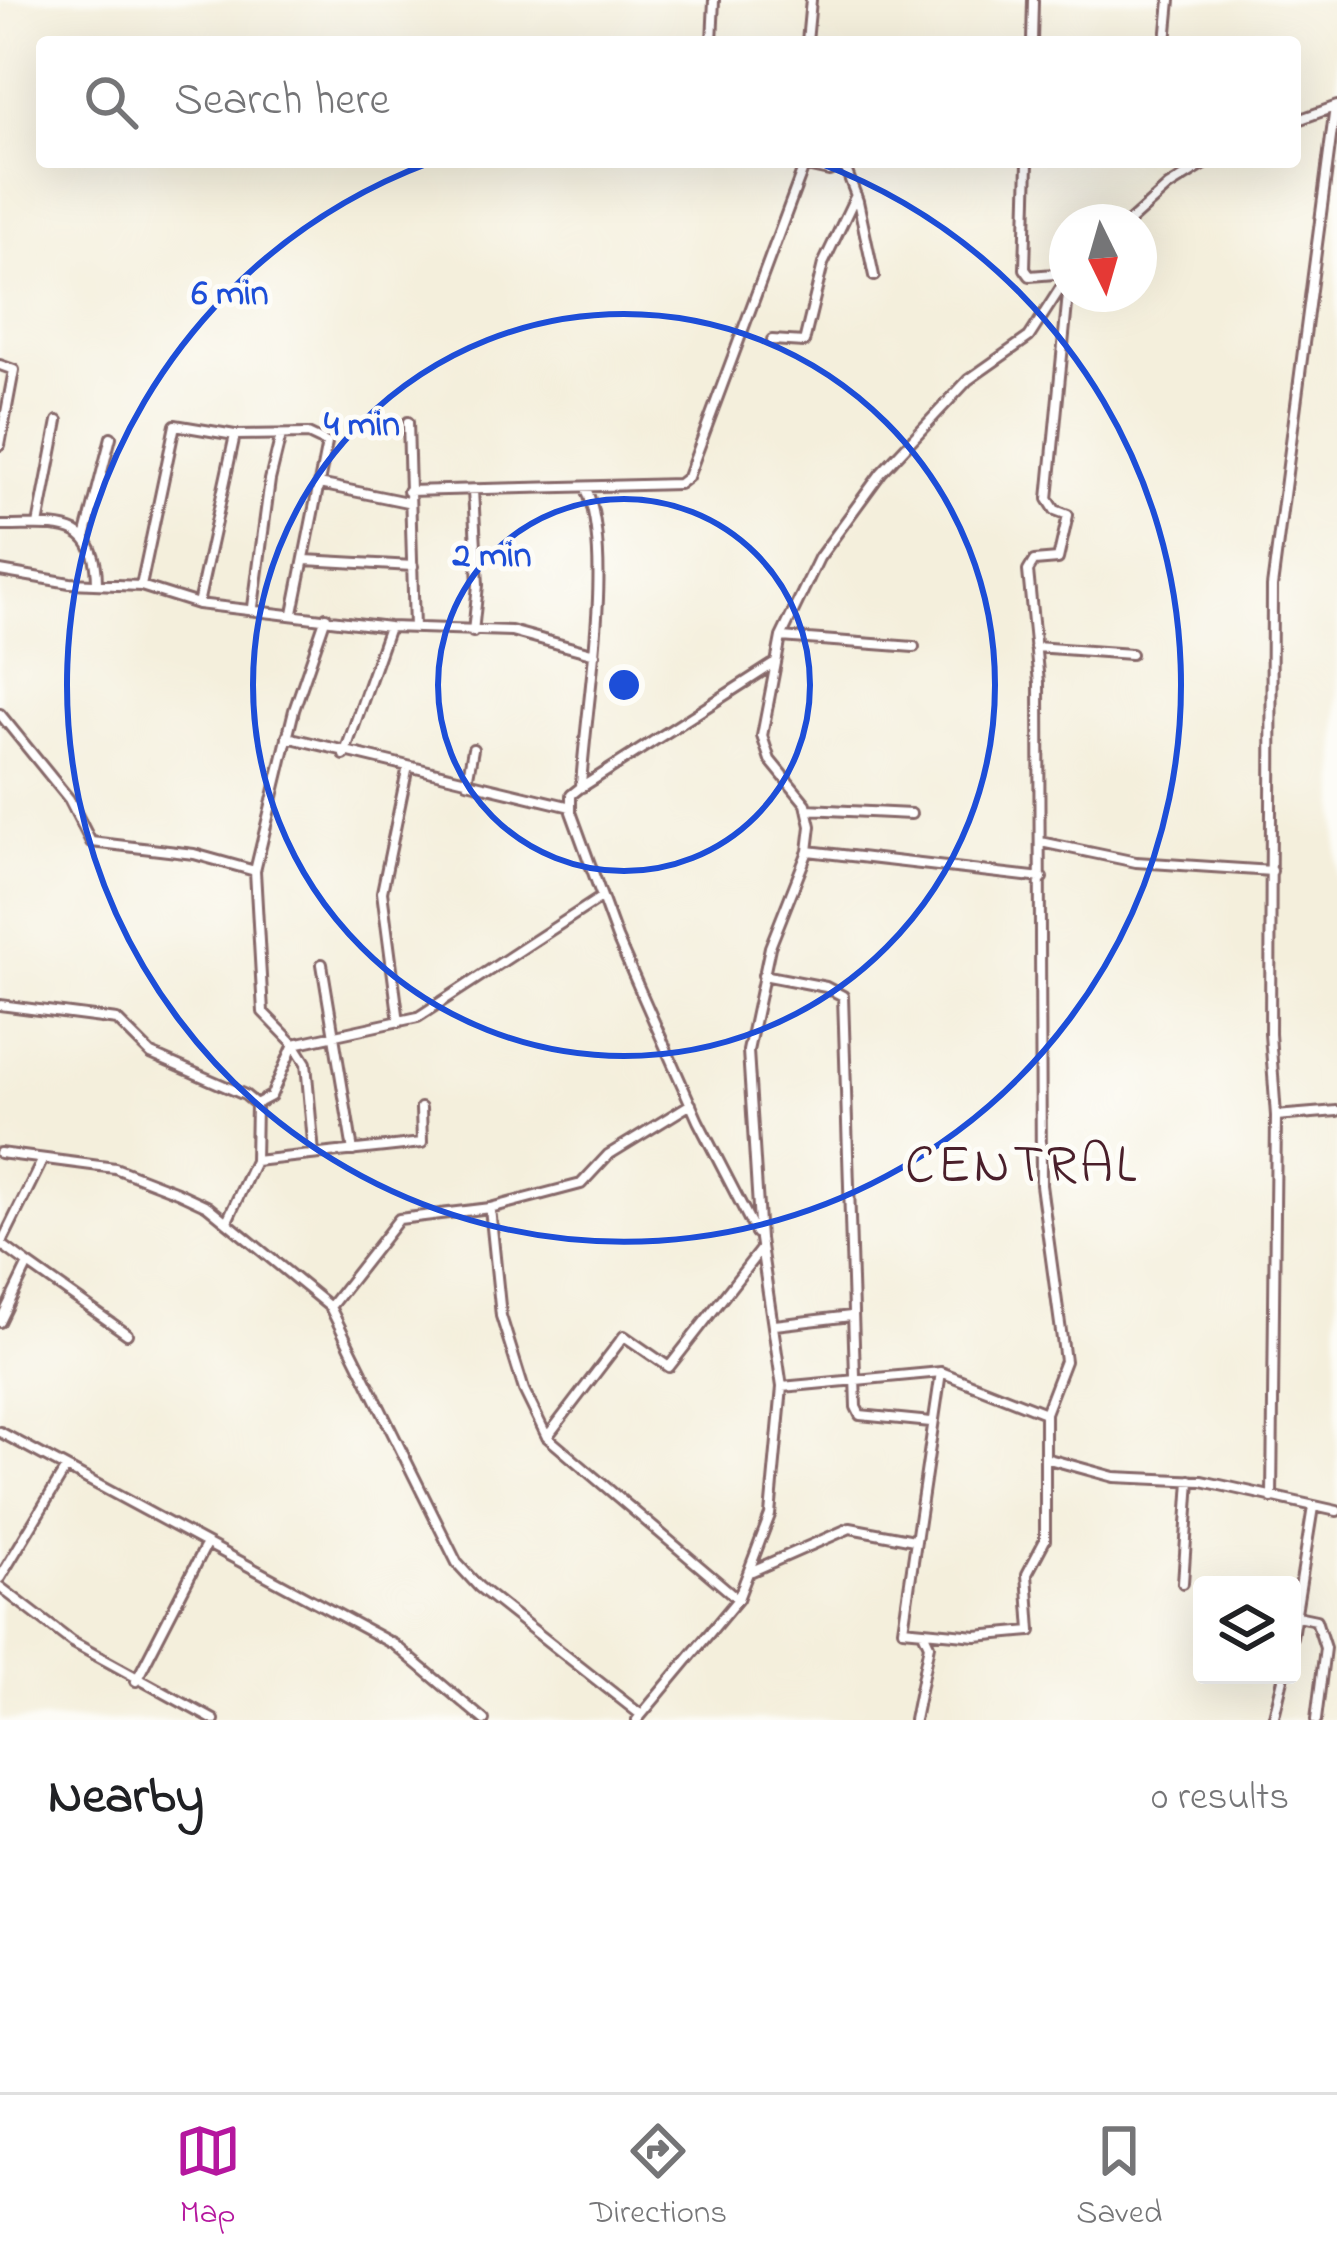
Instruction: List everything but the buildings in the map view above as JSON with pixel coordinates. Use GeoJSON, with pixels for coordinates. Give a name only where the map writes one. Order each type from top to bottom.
{"type":"FeatureCollection","features":[{"type":"Feature","properties":{"kind":"street"},"geometry":{"type":"LineString","coordinates":[[712,36],[714,0]]}},
{"type":"Feature","properties":{"kind":"street"},"geometry":{"type":"LineString","coordinates":[[808,36],[811,0]]}},
{"type":"Feature","properties":{"kind":"street"},"geometry":{"type":"LineString","coordinates":[[1032,36],[1033,0]]}},
{"type":"Feature","properties":{"kind":"street"},"geometry":{"type":"LineString","coordinates":[[1167,36],[1170,0]]}},
{"type":"Feature","properties":{"kind":"street"},"geometry":{"type":"LineString","coordinates":[[1272,1498],[1276,1115],[1270,1034],[1272,586],[1336,107],[1301,119]]}},
{"type":"Feature","properties":{"kind":"street"},"geometry":{"type":"LineString","coordinates":[[319,484],[407,497],[473,490],[679,484],[688,477],[803,168]]}},
{"type":"Feature","properties":{"kind":"street"},"geometry":{"type":"LineString","coordinates":[[846,168],[874,275]]}},
{"type":"Feature","properties":{"kind":"street"},"geometry":{"type":"LineString","coordinates":[[1028,168],[1025,269],[1030,275],[1049,277]]}},
{"type":"Feature","properties":{"kind":"street"},"geometry":{"type":"LineString","coordinates":[[1149,204],[1198,168]]}},
{"type":"Feature","properties":{"kind":"street"},"geometry":{"type":"LineString","coordinates":[[772,340],[804,342],[823,264],[856,195]]}},
{"type":"Feature","properties":{"kind":"street"},"geometry":{"type":"LineString","coordinates":[[0,1153],[115,1168],[177,1192],[227,1221],[330,1307],[457,1563],[478,1587],[639,1717],[738,1599],[770,1515],[782,1387],[761,1244],[748,1051],[763,975],[808,851],[807,808],[764,748],[772,665],[819,558],[881,473],[968,380],[1029,338],[1049,306]]}},
{"type":"Feature","properties":{"kind":"street"},"geometry":{"type":"LineString","coordinates":[[941,1372],[914,1540],[905,1632],[1031,1631],[1027,1574],[1045,1540],[1046,1413],[1065,1361],[1041,1185],[1042,878],[1029,564],[1058,559],[1068,524],[1068,514],[1055,510],[1048,499],[1067,312]]}},
{"type":"Feature","properties":{"kind":"street"},"geometry":{"type":"LineString","coordinates":[[0,365],[14,370],[0,445]]}},
{"type":"Feature","properties":{"kind":"street"},"geometry":{"type":"LineString","coordinates":[[38,525],[58,421]]}},
{"type":"Feature","properties":{"kind":"street"},"geometry":{"type":"LineString","coordinates":[[408,422],[414,628]]}},
{"type":"Feature","properties":{"kind":"street"},"geometry":{"type":"LineString","coordinates":[[141,586],[170,431],[175,425],[195,424],[235,435],[308,434],[326,442],[293,613]]}},
{"type":"Feature","properties":{"kind":"street"},"geometry":{"type":"LineString","coordinates":[[198,604],[235,435]]}},
{"type":"Feature","properties":{"kind":"street"},"geometry":{"type":"LineString","coordinates":[[254,607],[281,435]]}},
{"type":"Feature","properties":{"kind":"street"},"geometry":{"type":"LineString","coordinates":[[85,538],[110,436]]}},
{"type":"Feature","properties":{"kind":"street"},"geometry":{"type":"LineString","coordinates":[[581,788],[595,654],[595,509],[586,488]]}},
{"type":"Feature","properties":{"kind":"street"},"geometry":{"type":"LineString","coordinates":[[473,490],[478,585],[473,632]]}},
{"type":"Feature","properties":{"kind":"street"},"geometry":{"type":"LineString","coordinates":[[0,526],[62,526],[85,538],[97,559],[97,584]]}},
{"type":"Feature","properties":{"kind":"street"},"geometry":{"type":"LineString","coordinates":[[305,560],[413,566]]}},
{"type":"Feature","properties":{"kind":"street"},"geometry":{"type":"LineString","coordinates":[[0,572],[141,586],[198,604],[254,607],[389,627],[511,631],[595,654]]}},
{"type":"Feature","properties":{"kind":"street"},"geometry":{"type":"LineString","coordinates":[[314,1154],[306,1063],[263,1012],[255,871],[287,737],[326,616]]}},
{"type":"Feature","properties":{"kind":"street"},"geometry":{"type":"LineString","coordinates":[[344,755],[389,627]]}},
{"type":"Feature","properties":{"kind":"street"},"geometry":{"type":"LineString","coordinates":[[781,637],[914,647]]}},
{"type":"Feature","properties":{"kind":"street"},"geometry":{"type":"LineString","coordinates":[[1035,647],[1131,654]]}},
{"type":"Feature","properties":{"kind":"street"},"geometry":{"type":"LineString","coordinates":[[761,1244],[600,898],[571,795],[772,665]]}},
{"type":"Feature","properties":{"kind":"street"},"geometry":{"type":"LineString","coordinates":[[0,714],[69,799],[91,842],[194,854],[255,871]]}},
{"type":"Feature","properties":{"kind":"street"},"geometry":{"type":"LineString","coordinates":[[287,737],[344,755],[408,766],[571,808]]}},
{"type":"Feature","properties":{"kind":"street"},"geometry":{"type":"LineString","coordinates":[[466,780],[473,749]]}},
{"type":"Feature","properties":{"kind":"street"},"geometry":{"type":"LineString","coordinates":[[399,1022],[382,892],[408,766]]}},
{"type":"Feature","properties":{"kind":"street"},"geometry":{"type":"LineString","coordinates":[[807,808],[911,814]]}},
{"type":"Feature","properties":{"kind":"street"},"geometry":{"type":"LineString","coordinates":[[1041,842],[1136,862],[1272,871]]}},
{"type":"Feature","properties":{"kind":"street"},"geometry":{"type":"LineString","coordinates":[[808,851],[1042,878]]}},
{"type":"Feature","properties":{"kind":"street"},"geometry":{"type":"LineString","coordinates":[[256,1104],[271,1096],[294,1044],[399,1022],[436,1007],[600,898]]}},
{"type":"Feature","properties":{"kind":"street"},"geometry":{"type":"LineString","coordinates":[[322,964],[353,1151]]}},
{"type":"Feature","properties":{"kind":"street"},"geometry":{"type":"LineString","coordinates":[[763,975],[834,989],[846,1005],[853,1378],[860,1415],[931,1422]]}},
{"type":"Feature","properties":{"kind":"street"},"geometry":{"type":"LineString","coordinates":[[0,1005],[117,1020],[151,1054],[256,1104]]}},
{"type":"Feature","properties":{"kind":"street"},"geometry":{"type":"LineString","coordinates":[[227,1221],[255,1161],[256,1104]]}},
{"type":"Feature","properties":{"kind":"street"},"geometry":{"type":"LineString","coordinates":[[330,1307],[397,1220],[490,1208],[581,1184],[608,1155],[692,1104]]}},
{"type":"Feature","properties":{"kind":"street"},"geometry":{"type":"LineString","coordinates":[[255,1161],[422,1143],[421,1108]]}},
{"type":"Feature","properties":{"kind":"street"},"geometry":{"type":"LineString","coordinates":[[1276,1115],[1337,1112]]}},
{"type":"Feature","properties":{"kind":"street"},"geometry":{"type":"LineString","coordinates":[[42,1161],[2,1244],[127,1334]]}},
{"type":"Feature","properties":{"kind":"street"},"geometry":{"type":"LineString","coordinates":[[490,1208],[501,1316],[524,1390],[547,1437],[738,1599]]}},
{"type":"Feature","properties":{"kind":"street"},"geometry":{"type":"LineString","coordinates":[[547,1437],[624,1336],[669,1367],[761,1244]]}},
{"type":"Feature","properties":{"kind":"street"},"geometry":{"type":"LineString","coordinates":[[0,1322],[28,1264]]}},
{"type":"Feature","properties":{"kind":"street"},"geometry":{"type":"LineString","coordinates":[[775,1325],[851,1316]]}},
{"type":"Feature","properties":{"kind":"street"},"geometry":{"type":"LineString","coordinates":[[782,1387],[941,1372],[1046,1413]]}},
{"type":"Feature","properties":{"kind":"street"},"geometry":{"type":"LineString","coordinates":[[0,1432],[395,1645],[484,1720]]}},
{"type":"Feature","properties":{"kind":"street"},"geometry":{"type":"LineString","coordinates":[[1045,1459],[1114,1477],[1190,1480],[1337,1511]]}},
{"type":"Feature","properties":{"kind":"street"},"geometry":{"type":"LineString","coordinates":[[66,1468],[0,1583],[72,1642],[214,1720]]}},
{"type":"Feature","properties":{"kind":"street"},"geometry":{"type":"LineString","coordinates":[[1183,1583],[1190,1480]]}},
{"type":"Feature","properties":{"kind":"street"},"geometry":{"type":"LineString","coordinates":[[1301,1589],[1313,1507]]}},
{"type":"Feature","properties":{"kind":"street"},"geometry":{"type":"LineString","coordinates":[[751,1571],[850,1528],[914,1540]]}},
{"type":"Feature","properties":{"kind":"street"},"geometry":{"type":"LineString","coordinates":[[136,1681],[206,1545]]}},
{"type":"Feature","properties":{"kind":"street"},"geometry":{"type":"LineString","coordinates":[[1301,1617],[1316,1620],[1324,1633],[1316,1720]]}},
{"type":"Feature","properties":{"kind":"street"},"geometry":{"type":"LineString","coordinates":[[914,1720],[929,1645],[924,1633]]}},
{"type":"Feature","properties":{"kind":"street"},"geometry":{"type":"LineString","coordinates":[[1273,1720],[1281,1684]]}},
{"type":"Feature","properties":{"kind":"district","name":"CENTRAL"},"geometry":{"type":"Point","coordinates":[1022,1168]}}]}
